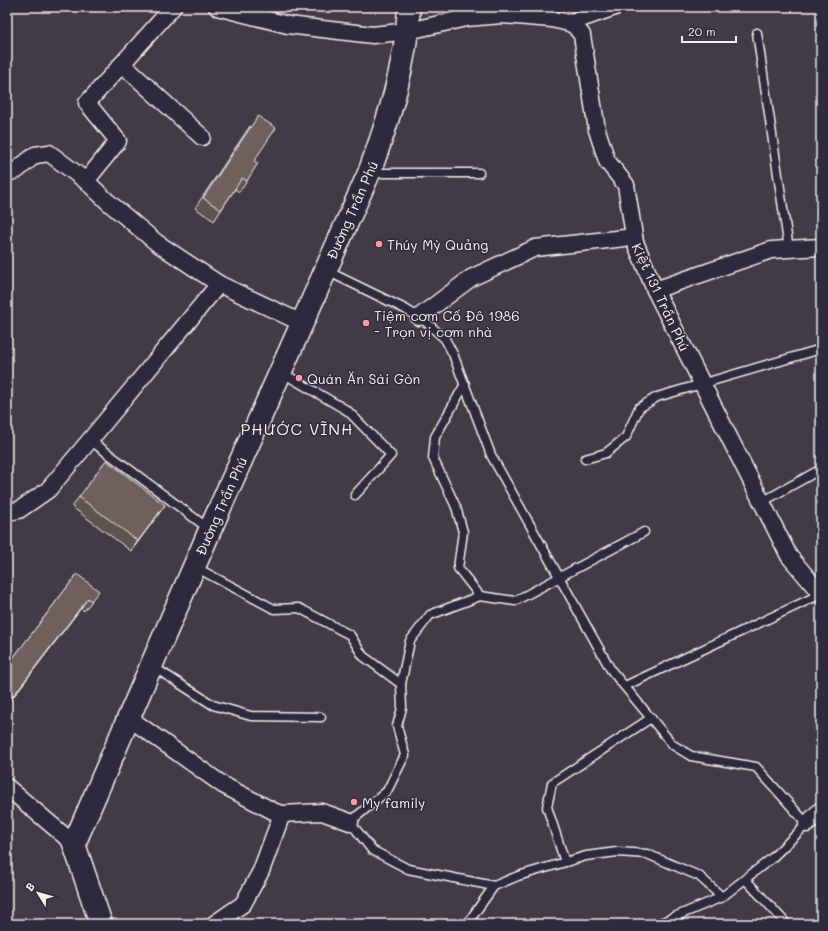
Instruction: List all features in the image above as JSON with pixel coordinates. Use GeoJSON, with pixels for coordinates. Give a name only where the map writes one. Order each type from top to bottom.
{"type":"FeatureCollection","features":[{"type":"Feature","properties":{"kind":"street"},"geometry":{"type":"LineString","coordinates":[[86,181],[118,141],[87,103],[173,7]]}},
{"type":"Feature","properties":{"kind":"street"},"geometry":{"type":"LineString","coordinates":[[217,7],[288,25],[373,35],[408,31],[466,18],[502,15],[552,19],[569,23],[615,7]]}},
{"type":"Feature","properties":{"kind":"street","name":"Đường Trần Phú"},"geometry":{"type":"LineString","coordinates":[[74,844],[210,530],[370,173],[385,130],[399,80],[408,31],[409,7]]}},
{"type":"Feature","properties":{"kind":"street","name":"Kiệt 131 Trần Phú"},"geometry":{"type":"LineString","coordinates":[[569,23],[574,25],[582,35],[597,130],[607,161],[626,185],[635,242],[655,290],[789,556],[821,594]]}},
{"type":"Feature","properties":{"kind":"street"},"geometry":{"type":"LineString","coordinates":[[122,64],[202,137]]}},
{"type":"Feature","properties":{"kind":"street"},"geometry":{"type":"LineString","coordinates":[[7,173],[17,170],[35,155],[49,153],[86,181],[108,202],[157,243],[218,284],[302,324]]}},
{"type":"Feature","properties":{"kind":"street"},"geometry":{"type":"LineString","coordinates":[[419,317],[471,278],[535,248],[634,237]]}},
{"type":"Feature","properties":{"kind":"street"},"geometry":{"type":"LineString","coordinates":[[655,290],[771,250],[821,247]]}},
{"type":"Feature","properties":{"kind":"street"},"geometry":{"type":"LineString","coordinates":[[7,512],[19,510],[48,490],[218,284]]}},
{"type":"Feature","properties":{"kind":"street"},"geometry":{"type":"LineString","coordinates":[[129,718],[223,785],[275,812],[282,814],[322,812],[350,822]]}},
{"type":"Feature","properties":{"kind":"street"},"geometry":{"type":"LineString","coordinates":[[7,786],[74,844],[101,924]]}},
{"type":"Feature","properties":{"kind":"street"},"geometry":{"type":"LineString","coordinates":[[807,824],[821,810]]}},
{"type":"Feature","properties":{"kind":"street"},"geometry":{"type":"LineString","coordinates":[[214,924],[243,904],[261,871],[282,814]]}},
{"type":"Feature","properties":{"kind":"lane"},"geometry":{"type":"LineString","coordinates":[[758,33],[789,249]]}},
{"type":"Feature","properties":{"kind":"lane"},"geometry":{"type":"LineString","coordinates":[[370,173],[479,174]]}},
{"type":"Feature","properties":{"kind":"lane"},"geometry":{"type":"LineString","coordinates":[[325,271],[419,317],[445,339],[453,354],[491,455],[611,670],[673,745],[691,756],[756,768],[807,824],[772,858],[722,897],[660,923]]}},
{"type":"Feature","properties":{"kind":"lane"},"geometry":{"type":"LineString","coordinates":[[585,459],[606,453],[626,437],[639,408],[657,397],[821,348]]}},
{"type":"Feature","properties":{"kind":"lane"},"geometry":{"type":"LineString","coordinates":[[280,372],[348,411],[391,455],[355,495]]}},
{"type":"Feature","properties":{"kind":"lane"},"geometry":{"type":"LineString","coordinates":[[464,384],[436,437],[433,458],[456,507],[463,532],[458,568],[480,596]]}},
{"type":"Feature","properties":{"kind":"lane"},"geometry":{"type":"LineString","coordinates":[[90,440],[210,530]]}},
{"type":"Feature","properties":{"kind":"lane"},"geometry":{"type":"LineString","coordinates":[[762,502],[821,469]]}},
{"type":"Feature","properties":{"kind":"lane"},"geometry":{"type":"LineString","coordinates":[[494,886],[408,869],[372,850],[350,822],[386,791],[405,755],[397,726],[402,708],[401,684],[410,641],[430,615],[480,596],[515,601],[644,532]]}},
{"type":"Feature","properties":{"kind":"lane"},"geometry":{"type":"LineString","coordinates":[[195,567],[274,609],[300,608],[350,636],[364,656],[401,684]]}},
{"type":"Feature","properties":{"kind":"lane"},"geometry":{"type":"LineString","coordinates":[[625,686],[821,594]]}},
{"type":"Feature","properties":{"kind":"lane"},"geometry":{"type":"LineString","coordinates":[[152,665],[213,705],[251,716],[321,717]]}},
{"type":"Feature","properties":{"kind":"lane"},"geometry":{"type":"LineString","coordinates":[[565,862],[547,807],[552,783],[651,718]]}},
{"type":"Feature","properties":{"kind":"lane"},"geometry":{"type":"LineString","coordinates":[[467,924],[494,886],[518,876],[586,856],[617,852],[647,854],[700,876],[722,897]]}},
{"type":"Feature","properties":{"kind":"lane"},"geometry":{"type":"LineString","coordinates":[[745,879],[785,924]]}},
{"type":"Feature","properties":{"kind":"building"},"geometry":{"type":"Polygon","coordinates":[[[258,116],[276,128],[254,161],[258,163],[247,181],[242,178],[221,210],[203,198],[258,116]]]}},
{"type":"Feature","properties":{"kind":"building"},"geometry":{"type":"Polygon","coordinates":[[[106,460],[165,505],[138,541],[79,497],[106,460]]]}},
{"type":"Feature","properties":{"kind":"building"},"geometry":{"type":"Polygon","coordinates":[[[77,574],[99,591],[91,601],[88,598],[7,704],[7,666],[77,574]]]}},
{"type":"Feature","properties":{"kind":"place","name":"Thúy Mỳ Quảng"},"geometry":{"type":"Point","coordinates":[379,244]}},
{"type":"Feature","properties":{"kind":"place","name":"Tiệm cơm Cố Đô 1986 - Trọn vị cơm nhà"},"geometry":{"type":"Point","coordinates":[366,323]}},
{"type":"Feature","properties":{"kind":"place","name":"Quán Ăn Sài Gòn"},"geometry":{"type":"Point","coordinates":[299,378]}},
{"type":"Feature","properties":{"kind":"place","name":"My family"},"geometry":{"type":"Point","coordinates":[354,802]}},
{"type":"Feature","properties":{"kind":"district","name":"PHƯỚC VĨNH"},"geometry":{"type":"Point","coordinates":[297,428]}}]}
